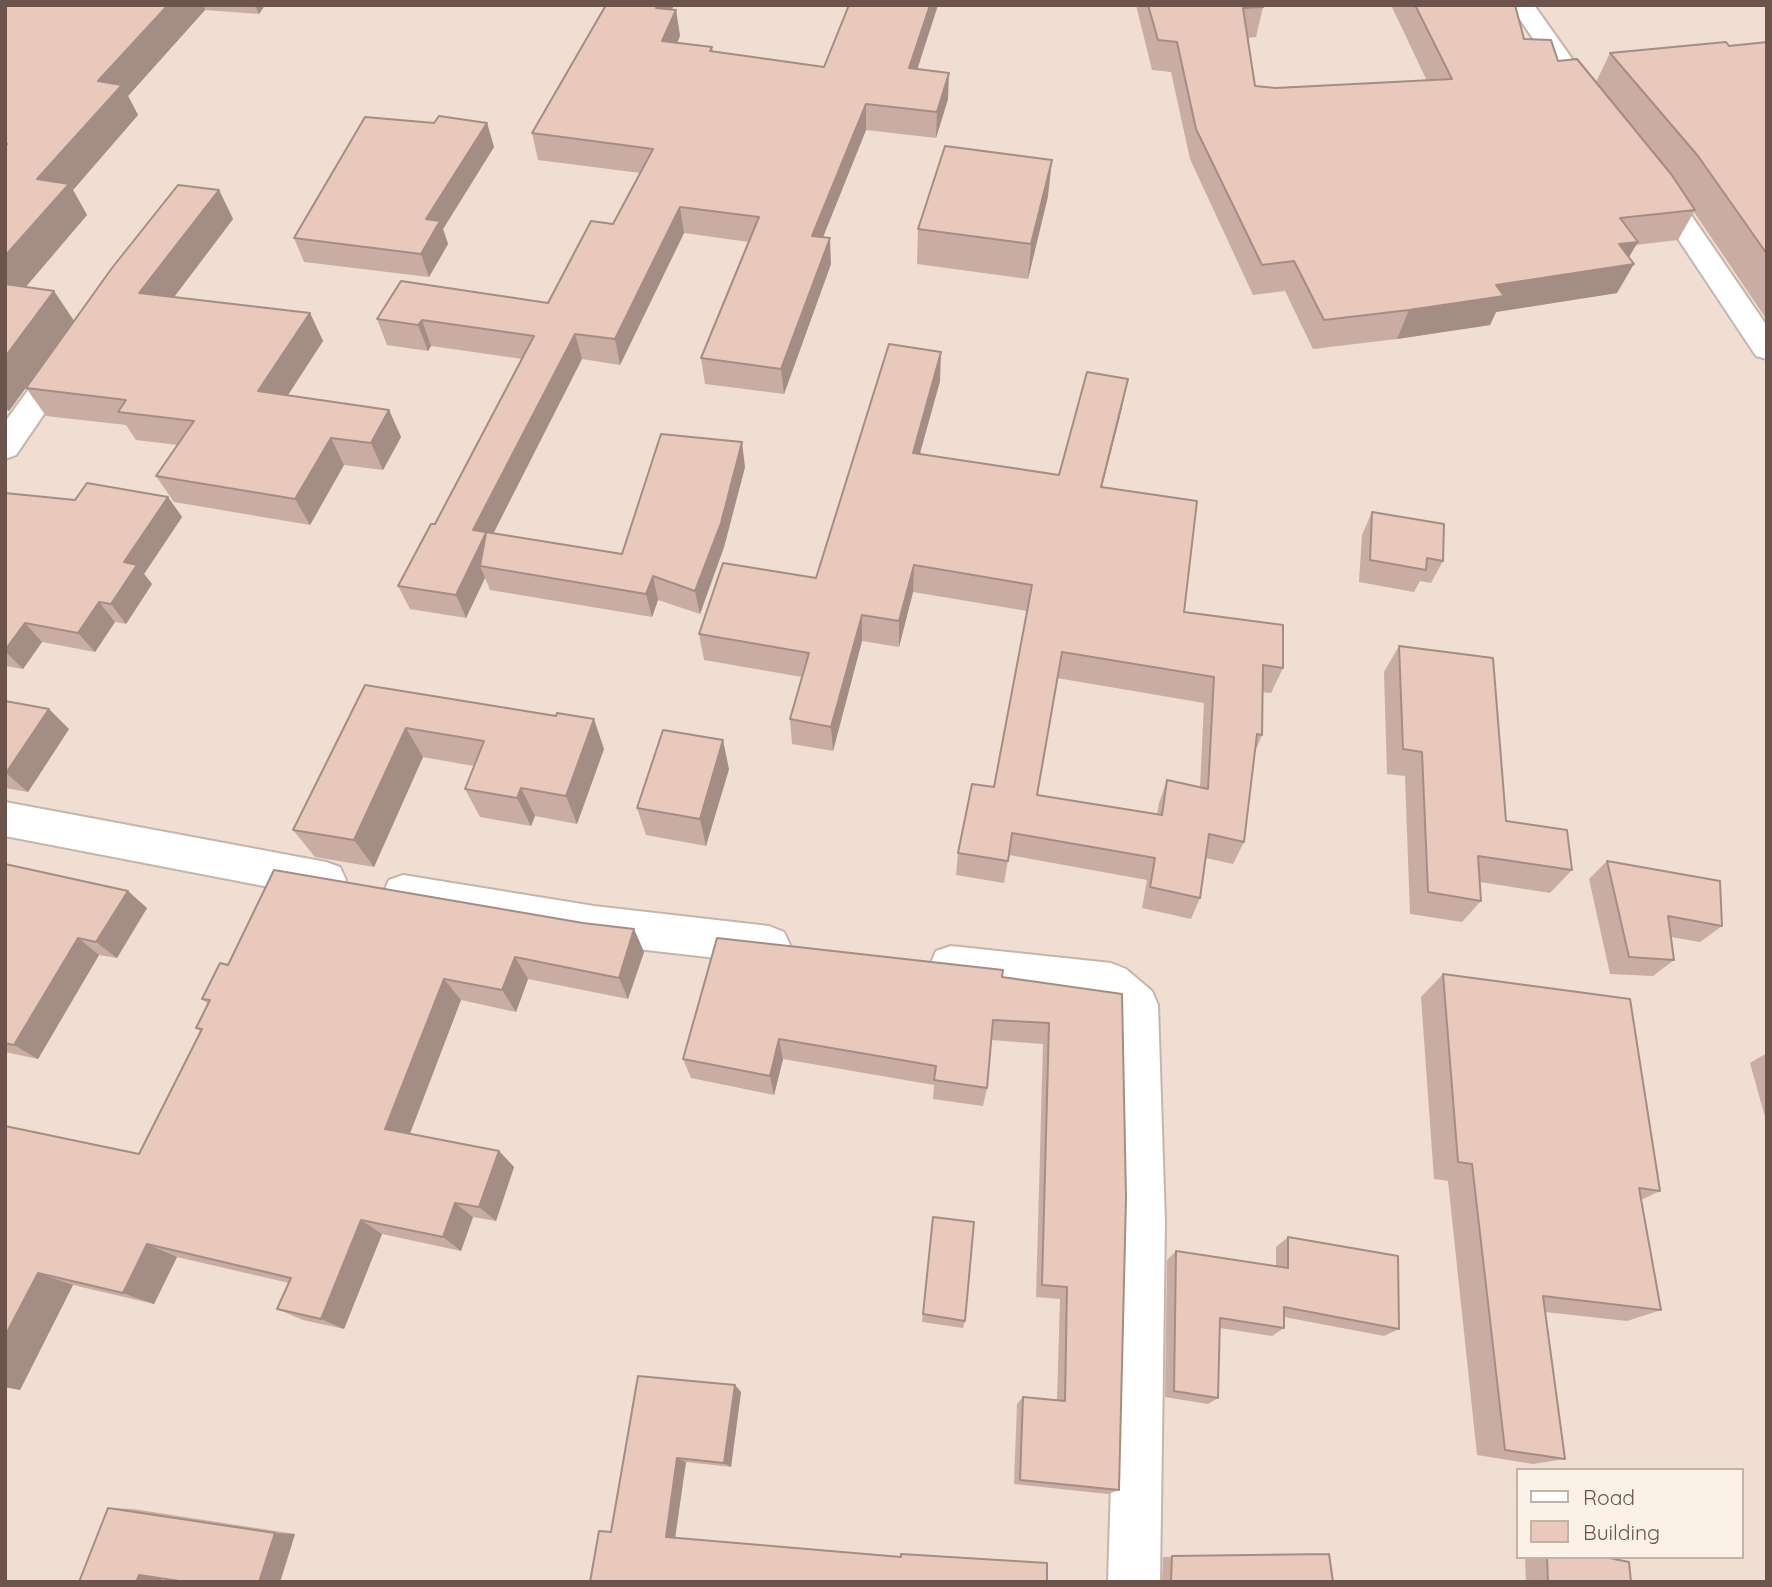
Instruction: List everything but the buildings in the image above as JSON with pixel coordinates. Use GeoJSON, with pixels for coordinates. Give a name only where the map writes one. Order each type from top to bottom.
{"type":"FeatureCollection","features":[{"type":"Feature","properties":{"kind":"street"},"geometry":{"type":"LineString","coordinates":[[1522,5],[1608,125]]}},
{"type":"Feature","properties":{"kind":"street"},"geometry":{"type":"LineString","coordinates":[[1642,166],[1667,197],[1767,349]]}},
{"type":"Feature","properties":{"kind":"street"},"geometry":{"type":"LineString","coordinates":[[5,447],[15,418],[80,340]]}},
{"type":"Feature","properties":{"kind":"street"},"geometry":{"type":"LineString","coordinates":[[5,819],[304,876],[580,923],[811,949]]}},
{"type":"Feature","properties":{"kind":"street"},"geometry":{"type":"LineString","coordinates":[[907,960],[1111,983],[1137,1005],[1142,1222],[1134,1582]]}},
{"type":"Feature","properties":{"kind":"shaded area"},"geometry":{"type":"Polygon","coordinates":[[[5,5],[1767,5],[1767,1582],[5,1582],[5,5]]]}}]}
